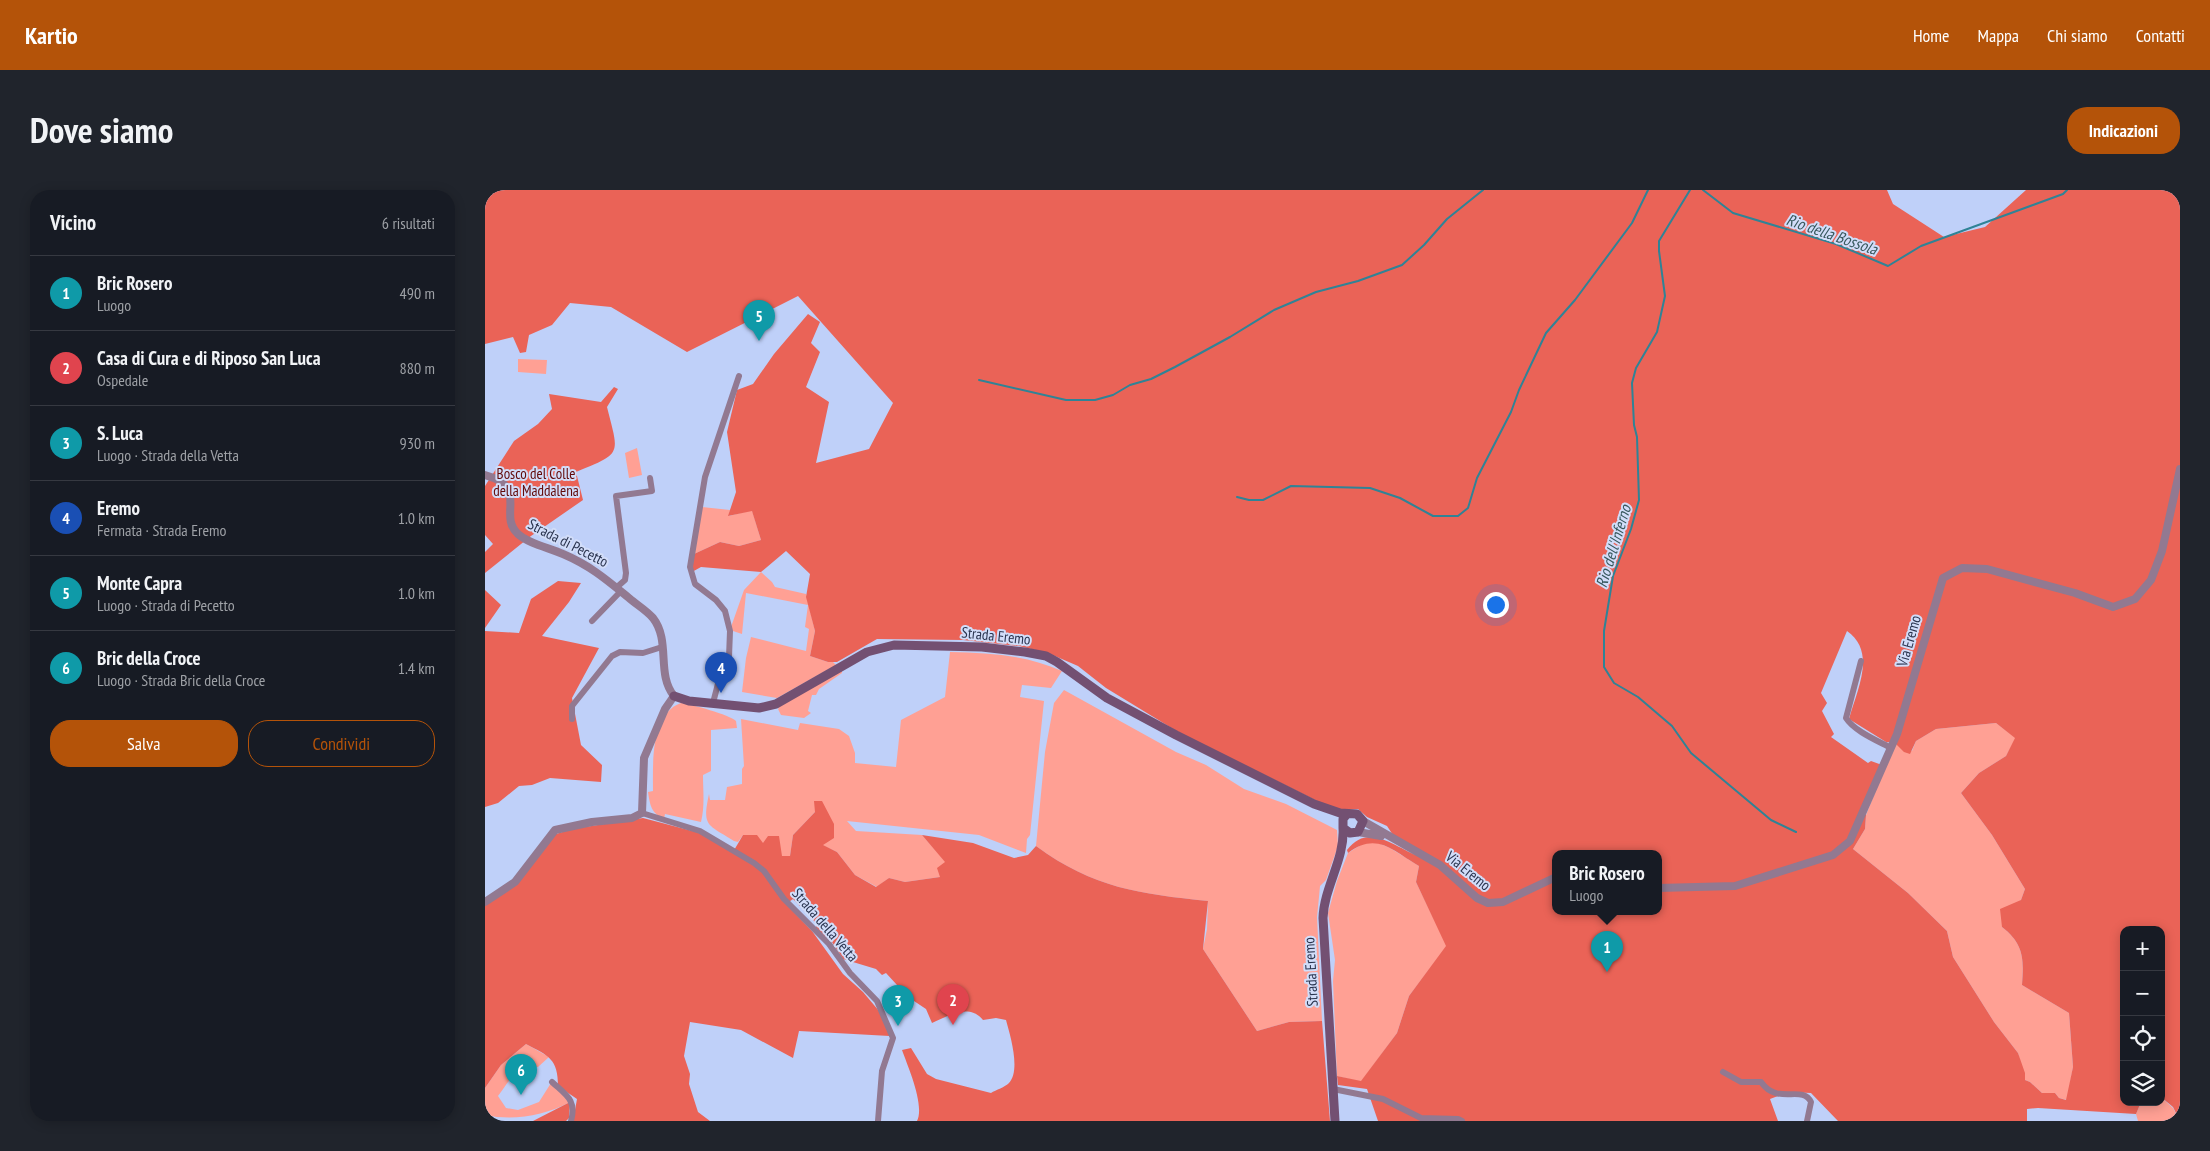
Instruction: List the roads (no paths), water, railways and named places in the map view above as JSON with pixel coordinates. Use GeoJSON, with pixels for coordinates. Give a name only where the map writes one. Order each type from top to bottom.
{"type":"FeatureCollection","features":[{"type":"Feature","properties":{"kind":"main road","name":"Strada Eremo"},"geometry":{"type":"LineString","coordinates":[[674,696],[689,701],[759,708],[776,704],[867,652],[894,644],[982,647],[1025,652],[1046,656],[1057,662],[1107,698],[1176,736],[1314,804],[1347,814]]}},
{"type":"Feature","properties":{"kind":"main road","name":"Strada Eremo"},"geometry":{"type":"LineString","coordinates":[[1314,804],[1342,826],[1339,856],[1325,899],[1323,918],[1335,1121]]}},
{"type":"Feature","properties":{"kind":"main road"},"geometry":{"type":"LineString","coordinates":[[1347,814],[1357,814],[1363,821],[1357,833],[1350,834],[1342,826],[1343,819],[1347,814]]}},
{"type":"Feature","properties":{"kind":"main road","name":"Strada Eremo"},"geometry":{"type":"LineString","coordinates":[[1339,856],[1357,833]]}},
{"type":"Feature","properties":{"kind":"street"},"geometry":{"type":"LineString","coordinates":[[713,703],[719,678],[729,656],[730,631],[721,605],[695,584],[691,577],[693,546],[705,476],[739,376]]}},
{"type":"Feature","properties":{"kind":"street","name":"Via Eremo"},"geometry":{"type":"LineString","coordinates":[[1662,888],[1735,886],[1833,855],[1850,841],[1891,748],[1943,578],[1962,568],[1987,569],[2075,593],[2113,606],[2135,599],[2151,580],[2159,558],[2180,469]]}},
{"type":"Feature","properties":{"kind":"street","name":"Strada di Pecetto"},"geometry":{"type":"LineString","coordinates":[[485,476],[499,480],[509,490],[512,502],[511,520],[517,534],[597,571],[646,611],[661,630],[662,647]]}},
{"type":"Feature","properties":{"kind":"street","name":"Strada di Pecetto"},"geometry":{"type":"LineString","coordinates":[[619,589],[625,580],[626,573],[616,496],[652,491],[650,478]]}},
{"type":"Feature","properties":{"kind":"street"},"geometry":{"type":"LineString","coordinates":[[592,621],[619,589]]}},
{"type":"Feature","properties":{"kind":"street"},"geometry":{"type":"LineString","coordinates":[[485,902],[509,888],[555,830],[592,822],[631,818],[642,813],[644,758],[665,709],[674,696],[667,687],[662,647],[643,653],[620,652],[612,656],[572,706],[572,719]]}},
{"type":"Feature","properties":{"kind":"street"},"geometry":{"type":"LineString","coordinates":[[1861,661],[1846,718],[1862,731],[1891,748]]}},
{"type":"Feature","properties":{"kind":"street","name":"Strada della Vetta"},"geometry":{"type":"LineString","coordinates":[[642,813],[700,831],[754,863],[877,1001],[893,1038],[882,1071],[878,1121]]}},
{"type":"Feature","properties":{"kind":"street","name":"Via Eremo"},"geometry":{"type":"LineString","coordinates":[[1363,821],[1392,840],[1440,865],[1477,898],[1488,903],[1503,902],[1552,879]]}},
{"type":"Feature","properties":{"kind":"street","name":"Via Eremo"},"geometry":{"type":"LineString","coordinates":[[1357,833],[1375,834],[1392,840]]}},
{"type":"Feature","properties":{"kind":"street"},"geometry":{"type":"LineString","coordinates":[[1723,1072],[1741,1082],[1761,1082],[1767,1090],[1776,1094],[1807,1096],[1811,1102],[1807,1121]]}},
{"type":"Feature","properties":{"kind":"street"},"geometry":{"type":"LineString","coordinates":[[552,1082],[571,1099],[573,1112],[571,1121]]}},
{"type":"Feature","properties":{"kind":"street"},"geometry":{"type":"LineString","coordinates":[[1333,1089],[1383,1099],[1421,1118],[1458,1119],[1462,1121]]}},
{"type":"Feature","properties":{"kind":"waterway"},"geometry":{"type":"LineString","coordinates":[[979,380],[1066,400],[1095,400],[1113,395],[1130,385],[1151,379],[1175,367],[1274,310],[1316,292],[1358,281],[1402,265],[1424,245],[1447,219],[1483,190]]}},
{"type":"Feature","properties":{"kind":"waterway"},"geometry":{"type":"LineString","coordinates":[[1237,497],[1249,500],[1263,500],[1291,486],[1370,488],[1400,498],[1433,516],[1458,516],[1468,508],[1477,478],[1511,412],[1519,390],[1546,333],[1575,300],[1632,223],[1648,190]]}},
{"type":"Feature","properties":{"kind":"waterway","name":"Rio dell'Inferno"},"geometry":{"type":"LineString","coordinates":[[1690,190],[1659,241],[1665,296],[1657,332],[1636,368],[1632,383],[1634,425],[1637,437],[1639,500],[1631,529],[1613,576],[1604,631],[1604,667],[1614,683],[1638,697],[1672,726],[1691,753],[1771,820],[1796,832]]}},
{"type":"Feature","properties":{"kind":"waterway","name":"Rio della Bossola"},"geometry":{"type":"LineString","coordinates":[[1703,190],[1733,213],[1836,244],[1888,266],[1921,246],[2063,194],[2067,190]]}},
{"type":"Feature","properties":{"kind":"place","name":"Monte Capra"},"geometry":{"type":"Point","coordinates":[759,341]}},
{"type":"Feature","properties":{"kind":"place","name":"Eremo"},"geometry":{"type":"Point","coordinates":[721,693]}},
{"type":"Feature","properties":{"kind":"place","name":"Bric Rosero"},"geometry":{"type":"Point","coordinates":[1607,972]}},
{"type":"Feature","properties":{"kind":"place","name":"Casa di Cura e di Riposo San Luca"},"geometry":{"type":"Point","coordinates":[953,1025]}},
{"type":"Feature","properties":{"kind":"place","name":"S. Luca"},"geometry":{"type":"Point","coordinates":[898,1026]}},
{"type":"Feature","properties":{"kind":"place","name":"Bric della Croce"},"geometry":{"type":"Point","coordinates":[521,1095]}},
{"type":"Feature","properties":{"kind":"park label","name":"Bosco del Colle della Maddalena"},"geometry":{"type":"Point","coordinates":[536,482]}}]}
